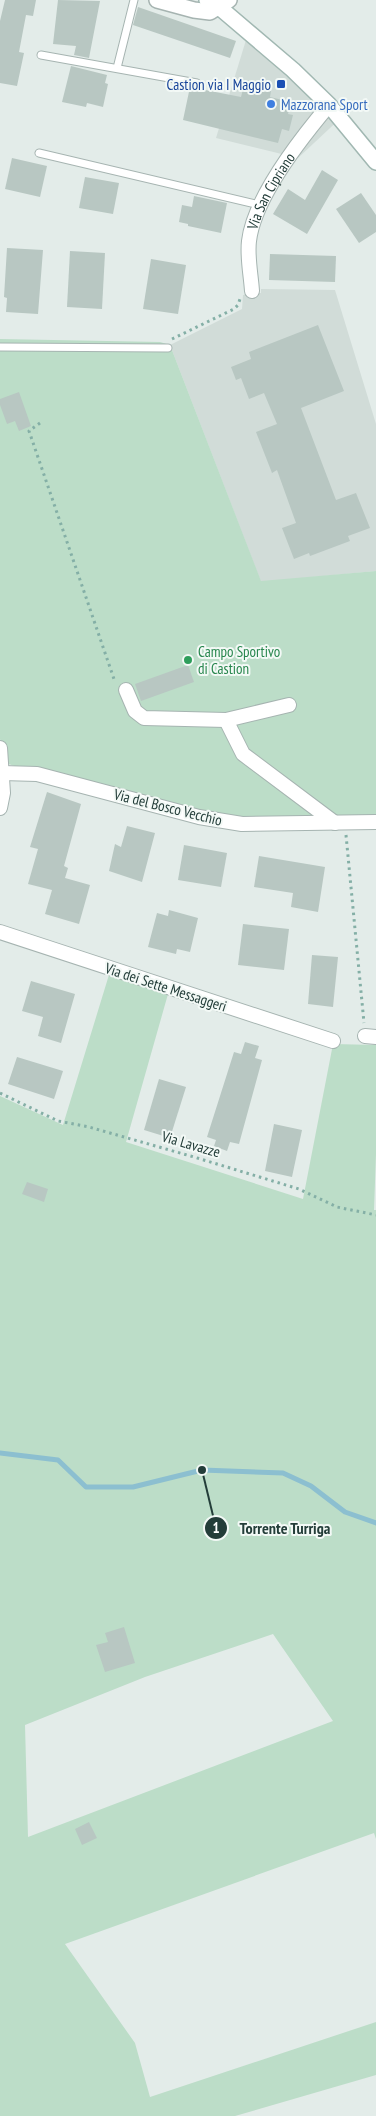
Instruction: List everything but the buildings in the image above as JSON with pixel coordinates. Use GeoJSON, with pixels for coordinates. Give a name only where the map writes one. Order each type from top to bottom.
{"type":"FeatureCollection","features":[{"type":"Feature","properties":{"kind":"main road"},"geometry":{"type":"LineString","coordinates":[[157,0],[194,10],[210,12],[218,2],[329,105],[376,162]]}},
{"type":"Feature","properties":{"kind":"street","name":"Via San Cipriano"},"geometry":{"type":"LineString","coordinates":[[252,291],[249,241],[260,204],[307,131],[329,105]]}},
{"type":"Feature","properties":{"kind":"street"},"geometry":{"type":"LineString","coordinates":[[360,142],[376,150]]}},
{"type":"Feature","properties":{"kind":"street"},"geometry":{"type":"LineString","coordinates":[[126,690],[135,711],[144,718],[226,720],[289,705]]}},
{"type":"Feature","properties":{"kind":"street"},"geometry":{"type":"LineString","coordinates":[[226,720],[243,754],[340,823]]}},
{"type":"Feature","properties":{"kind":"street"},"geometry":{"type":"LineString","coordinates":[[0,748],[2,773],[0,808]]}},
{"type":"Feature","properties":{"kind":"street","name":"Via del Bosco Vecchio"},"geometry":{"type":"LineString","coordinates":[[2,773],[37,774],[199,817],[242,824],[376,822]]}},
{"type":"Feature","properties":{"kind":"street","name":"Via dei Sette Messaggeri"},"geometry":{"type":"LineString","coordinates":[[0,932],[333,1041]]}},
{"type":"Feature","properties":{"kind":"lane"},"geometry":{"type":"LineString","coordinates":[[117,68],[134,0]]}},
{"type":"Feature","properties":{"kind":"lane"},"geometry":{"type":"LineString","coordinates":[[41,55],[197,83]]}},
{"type":"Feature","properties":{"kind":"lane"},"geometry":{"type":"LineString","coordinates":[[39,153],[260,204]]}},
{"type":"Feature","properties":{"kind":"lane"},"geometry":{"type":"LineString","coordinates":[[0,347],[168,348]]}},
{"type":"Feature","properties":{"kind":"path"},"geometry":{"type":"LineString","coordinates":[[168,348],[166,342],[234,309],[238,305],[240,292],[252,291]]}},
{"type":"Feature","properties":{"kind":"path"},"geometry":{"type":"LineString","coordinates":[[40,423],[30,431],[118,693],[126,690]]}},
{"type":"Feature","properties":{"kind":"path"},"geometry":{"type":"LineString","coordinates":[[340,823],[370,1036]]}},
{"type":"Feature","properties":{"kind":"path","name":"Via Lavazze"},"geometry":{"type":"LineString","coordinates":[[0,1093],[58,1121],[89,1126],[177,1152],[299,1189],[337,1207],[376,1215]]}},
{"type":"Feature","properties":{"kind":"shaded area"},"geometry":{"type":"Polygon","coordinates":[[[246,40],[345,114],[298,158],[216,138],[246,40]]]}},
{"type":"Feature","properties":{"kind":"shaded area"},"geometry":{"type":"Polygon","coordinates":[[[261,289],[335,290],[376,424],[376,571],[261,582],[170,345],[242,309],[243,295],[261,293],[261,289]]]}},
{"type":"Feature","properties":{"kind":"green space","name":"Campo Sportivo di Castion"},"geometry":{"type":"Polygon","coordinates":[[[0,339],[160,342],[170,345],[261,581],[376,571],[376,827],[242,826],[37,774],[6,763],[0,739],[0,339]]]}},
{"type":"Feature","properties":{"kind":"green space"},"geometry":{"type":"Polygon","coordinates":[[[112,965],[170,987],[126,1142],[303,1199],[333,1044],[376,1045],[374,1210],[376,1210],[376,1839],[374,1833],[65,1944],[135,2043],[150,2097],[376,2022],[376,2075],[235,2116],[0,2116],[0,1096],[63,1125],[112,965]],[[273,1634],[145,1677],[25,1725],[28,1837],[333,1721],[273,1634]]]}},
{"type":"Feature","properties":{"kind":"waterway"},"geometry":{"type":"LineString","coordinates":[[0,1453],[58,1460],[86,1487],[133,1487],[202,1470],[283,1473],[311,1486],[345,1512],[376,1523]]}},
{"type":"Feature","properties":{"kind":"place","name":"Castion via I Maggio"},"geometry":{"type":"Point","coordinates":[281,84]}},
{"type":"Feature","properties":{"kind":"place","name":"Mazzorana Sport"},"geometry":{"type":"Point","coordinates":[271,104]}},
{"type":"Feature","properties":{"kind":"place","name":"Campo Sportivo di Castion"},"geometry":{"type":"Point","coordinates":[188,660]}},
{"type":"Feature","properties":{"kind":"place","name":"Torrente Turriga"},"geometry":{"type":"Point","coordinates":[202,1470]}}]}
